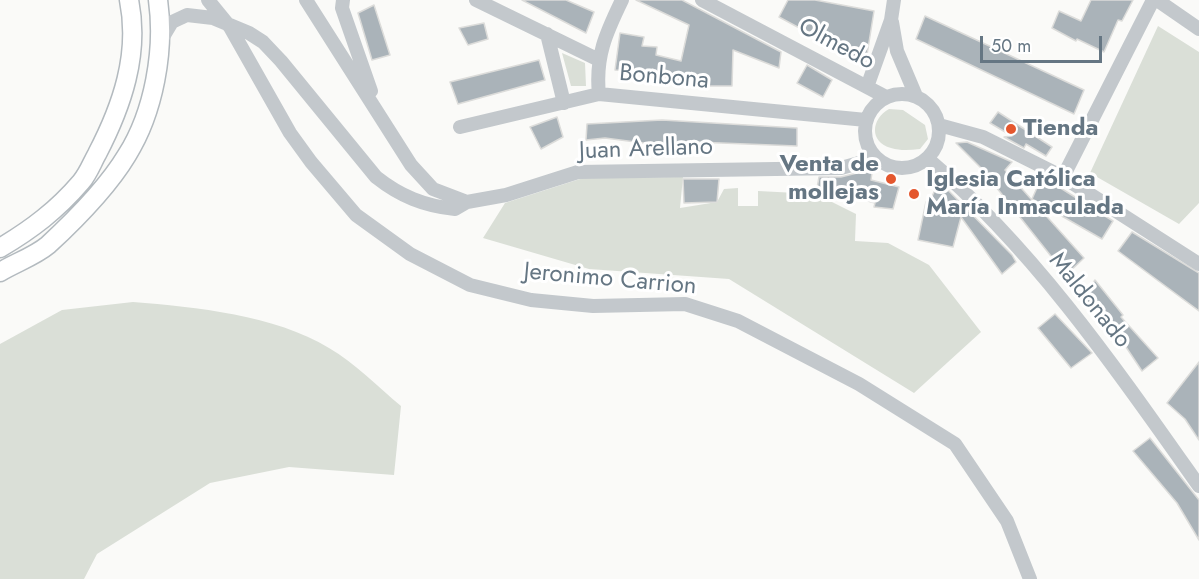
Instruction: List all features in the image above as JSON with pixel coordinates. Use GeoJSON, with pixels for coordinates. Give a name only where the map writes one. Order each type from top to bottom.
{"type":"FeatureCollection","features":[{"type":"Feature","properties":{"kind":"street"},"geometry":{"type":"LineString","coordinates":[[0,248],[36,227],[83,180],[116,117],[132,58],[132,15],[129,0]]}},
{"type":"Feature","properties":{"kind":"street"},"geometry":{"type":"LineString","coordinates":[[0,272],[46,246],[127,155],[147,111],[158,44],[158,0]]}},
{"type":"Feature","properties":{"kind":"street","name":"Jeronimo Carrion"},"geometry":{"type":"LineString","coordinates":[[208,0],[230,27],[290,133],[311,162],[356,215],[410,254],[470,285],[531,300],[593,306],[685,304],[738,321],[860,384],[954,444],[1007,521],[1030,579]]}},
{"type":"Feature","properties":{"kind":"street"},"geometry":{"type":"LineString","coordinates":[[306,0],[411,165],[433,189],[467,202]]}},
{"type":"Feature","properties":{"kind":"street"},"geometry":{"type":"LineString","coordinates":[[343,0],[342,8],[379,113]]}},
{"type":"Feature","properties":{"kind":"street"},"geometry":{"type":"LineString","coordinates":[[476,0],[599,60]]}},
{"type":"Feature","properties":{"kind":"street"},"geometry":{"type":"LineString","coordinates":[[599,94],[596,69],[609,28],[622,0]]}},
{"type":"Feature","properties":{"kind":"street","name":"Olmedo"},"geometry":{"type":"LineString","coordinates":[[702,0],[886,97]]}},
{"type":"Feature","properties":{"kind":"street"},"geometry":{"type":"LineString","coordinates":[[867,87],[891,20],[894,0]]}},
{"type":"Feature","properties":{"kind":"street"},"geometry":{"type":"LineString","coordinates":[[1063,177],[1155,0],[1199,29]]}},
{"type":"Feature","properties":{"kind":"street","name":"Juan Arellano"},"geometry":{"type":"LineString","coordinates":[[158,44],[172,22],[187,15],[213,18],[249,33],[263,42],[376,177],[410,200],[446,208],[455,209],[467,202],[506,195],[578,172],[841,168],[877,158]]}},
{"type":"Feature","properties":{"kind":"street"},"geometry":{"type":"LineString","coordinates":[[891,20],[897,51],[916,96]]}},
{"type":"Feature","properties":{"kind":"street"},"geometry":{"type":"LineString","coordinates":[[547,34],[564,103]]}},
{"type":"Feature","properties":{"kind":"street"},"geometry":{"type":"LineString","coordinates":[[906,93],[916,96],[935,113],[939,125],[937,143],[927,158],[908,167],[886,164],[877,158],[866,141],[866,120],[874,106],[886,97],[906,93]]}},
{"type":"Feature","properties":{"kind":"street","name":"Bonbona"},"geometry":{"type":"LineString","coordinates":[[460,127],[599,94],[866,120]]}},
{"type":"Feature","properties":{"kind":"street"},"geometry":{"type":"LineString","coordinates":[[939,125],[984,137],[1063,177],[1199,264]]}},
{"type":"Feature","properties":{"kind":"street","name":"Maldonado"},"geometry":{"type":"LineString","coordinates":[[927,158],[963,189],[1037,272],[1098,347],[1199,486]]}},
{"type":"Feature","properties":{"kind":"shaded area"},"geometry":{"type":"Polygon","coordinates":[[[1158,26],[1199,52],[1199,203],[1179,224],[1090,173],[1158,26]]]}},
{"type":"Feature","properties":{"kind":"shaded area"},"geometry":{"type":"Polygon","coordinates":[[[562,53],[585,63],[586,86],[571,86],[562,53]]]}},
{"type":"Feature","properties":{"kind":"shaded area"},"geometry":{"type":"Polygon","coordinates":[[[889,109],[903,110],[925,125],[928,139],[920,149],[895,149],[879,141],[876,136],[876,124],[883,113],[889,109]]]}},
{"type":"Feature","properties":{"kind":"shaded area"},"geometry":{"type":"Polygon","coordinates":[[[683,177],[680,208],[717,202],[724,189],[738,188],[738,206],[758,206],[758,191],[816,194],[856,214],[855,241],[888,243],[929,265],[981,332],[914,393],[729,279],[589,269],[483,238],[505,203],[583,178],[683,177]]]}},
{"type":"Feature","properties":{"kind":"shaded area"},"geometry":{"type":"Polygon","coordinates":[[[133,302],[208,310],[260,320],[308,337],[339,354],[401,406],[394,475],[289,467],[210,483],[97,554],[84,579],[0,579],[0,344],[62,310],[133,302]]]}},
{"type":"Feature","properties":{"kind":"building"},"geometry":{"type":"Polygon","coordinates":[[[522,0],[566,0],[594,12],[586,33],[522,0]]]}},
{"type":"Feature","properties":{"kind":"building"},"geometry":{"type":"Polygon","coordinates":[[[636,0],[682,0],[781,52],[779,68],[733,50],[732,86],[710,86],[639,72],[615,70],[620,33],[644,37],[642,46],[657,47],[656,55],[681,61],[689,25],[636,0]]]}},
{"type":"Feature","properties":{"kind":"building"},"geometry":{"type":"Polygon","coordinates":[[[788,0],[815,0],[874,11],[866,61],[830,49],[831,45],[779,17],[788,0]]]}},
{"type":"Feature","properties":{"kind":"building"},"geometry":{"type":"Polygon","coordinates":[[[1091,0],[1133,0],[1122,21],[1118,20],[1104,52],[1052,28],[1059,11],[1081,21],[1091,0]]]}},
{"type":"Feature","properties":{"kind":"building"},"geometry":{"type":"Polygon","coordinates":[[[374,5],[390,55],[372,60],[358,13],[374,5]]]}},
{"type":"Feature","properties":{"kind":"building"},"geometry":{"type":"Polygon","coordinates":[[[925,16],[1084,90],[1074,114],[916,39],[925,16]]]}},
{"type":"Feature","properties":{"kind":"building"},"geometry":{"type":"Polygon","coordinates":[[[484,23],[488,39],[468,45],[459,28],[484,23]]]}},
{"type":"Feature","properties":{"kind":"building"},"geometry":{"type":"Polygon","coordinates":[[[539,60],[545,80],[458,104],[450,82],[539,60]]]}},
{"type":"Feature","properties":{"kind":"building"},"geometry":{"type":"Polygon","coordinates":[[[807,65],[832,80],[823,97],[797,83],[807,65]]]}},
{"type":"Feature","properties":{"kind":"building"},"geometry":{"type":"Polygon","coordinates":[[[998,112],[1052,147],[1046,156],[1026,144],[1024,148],[1004,137],[1012,136],[990,123],[998,112]]]}},
{"type":"Feature","properties":{"kind":"building"},"geometry":{"type":"Polygon","coordinates":[[[557,117],[563,137],[541,149],[530,127],[557,117]]]}},
{"type":"Feature","properties":{"kind":"building"},"geometry":{"type":"Polygon","coordinates":[[[662,120],[797,128],[797,146],[696,142],[651,144],[605,138],[586,140],[587,124],[662,120]]]}},
{"type":"Feature","properties":{"kind":"building"},"geometry":{"type":"Polygon","coordinates":[[[967,142],[1012,162],[1005,170],[1084,258],[1066,275],[981,168],[956,143],[967,142]]]}},
{"type":"Feature","properties":{"kind":"building"},"geometry":{"type":"Polygon","coordinates":[[[872,172],[871,180],[899,187],[893,209],[874,207],[875,203],[831,191],[829,198],[816,194],[819,177],[841,177],[872,172]]]}},
{"type":"Feature","properties":{"kind":"building"},"geometry":{"type":"Polygon","coordinates":[[[683,179],[719,179],[717,202],[684,203],[683,179]]]}},
{"type":"Feature","properties":{"kind":"building"},"geometry":{"type":"Polygon","coordinates":[[[939,181],[1012,255],[1016,262],[1002,274],[961,217],[953,247],[918,240],[926,202],[929,203],[939,181]]]}},
{"type":"Feature","properties":{"kind":"building"},"geometry":{"type":"Polygon","coordinates":[[[1040,181],[1059,187],[1113,221],[1102,239],[1032,199],[1040,181]]]}},
{"type":"Feature","properties":{"kind":"building"},"geometry":{"type":"Polygon","coordinates":[[[1132,232],[1199,273],[1199,311],[1118,251],[1132,232]]]}},
{"type":"Feature","properties":{"kind":"building"},"geometry":{"type":"Polygon","coordinates":[[[1095,280],[1123,315],[1121,317],[1158,358],[1142,371],[1112,326],[1107,330],[1082,297],[1095,280]]]}},
{"type":"Feature","properties":{"kind":"building"},"geometry":{"type":"Polygon","coordinates":[[[1055,314],[1092,353],[1071,368],[1038,328],[1055,314]]]}},
{"type":"Feature","properties":{"kind":"building"},"geometry":{"type":"Polygon","coordinates":[[[1199,362],[1199,440],[1185,419],[1167,403],[1199,362]]]}},
{"type":"Feature","properties":{"kind":"building"},"geometry":{"type":"Polygon","coordinates":[[[1150,438],[1199,500],[1199,540],[1177,503],[1133,451],[1150,438]]]}},
{"type":"Feature","properties":{"kind":"place","name":"Tienda"},"geometry":{"type":"Point","coordinates":[1011,129]}},
{"type":"Feature","properties":{"kind":"place","name":"Venta de mollejas"},"geometry":{"type":"Point","coordinates":[891,179]}},
{"type":"Feature","properties":{"kind":"place","name":"Iglesia Católica María Inmaculada"},"geometry":{"type":"Point","coordinates":[914,194]}}]}
